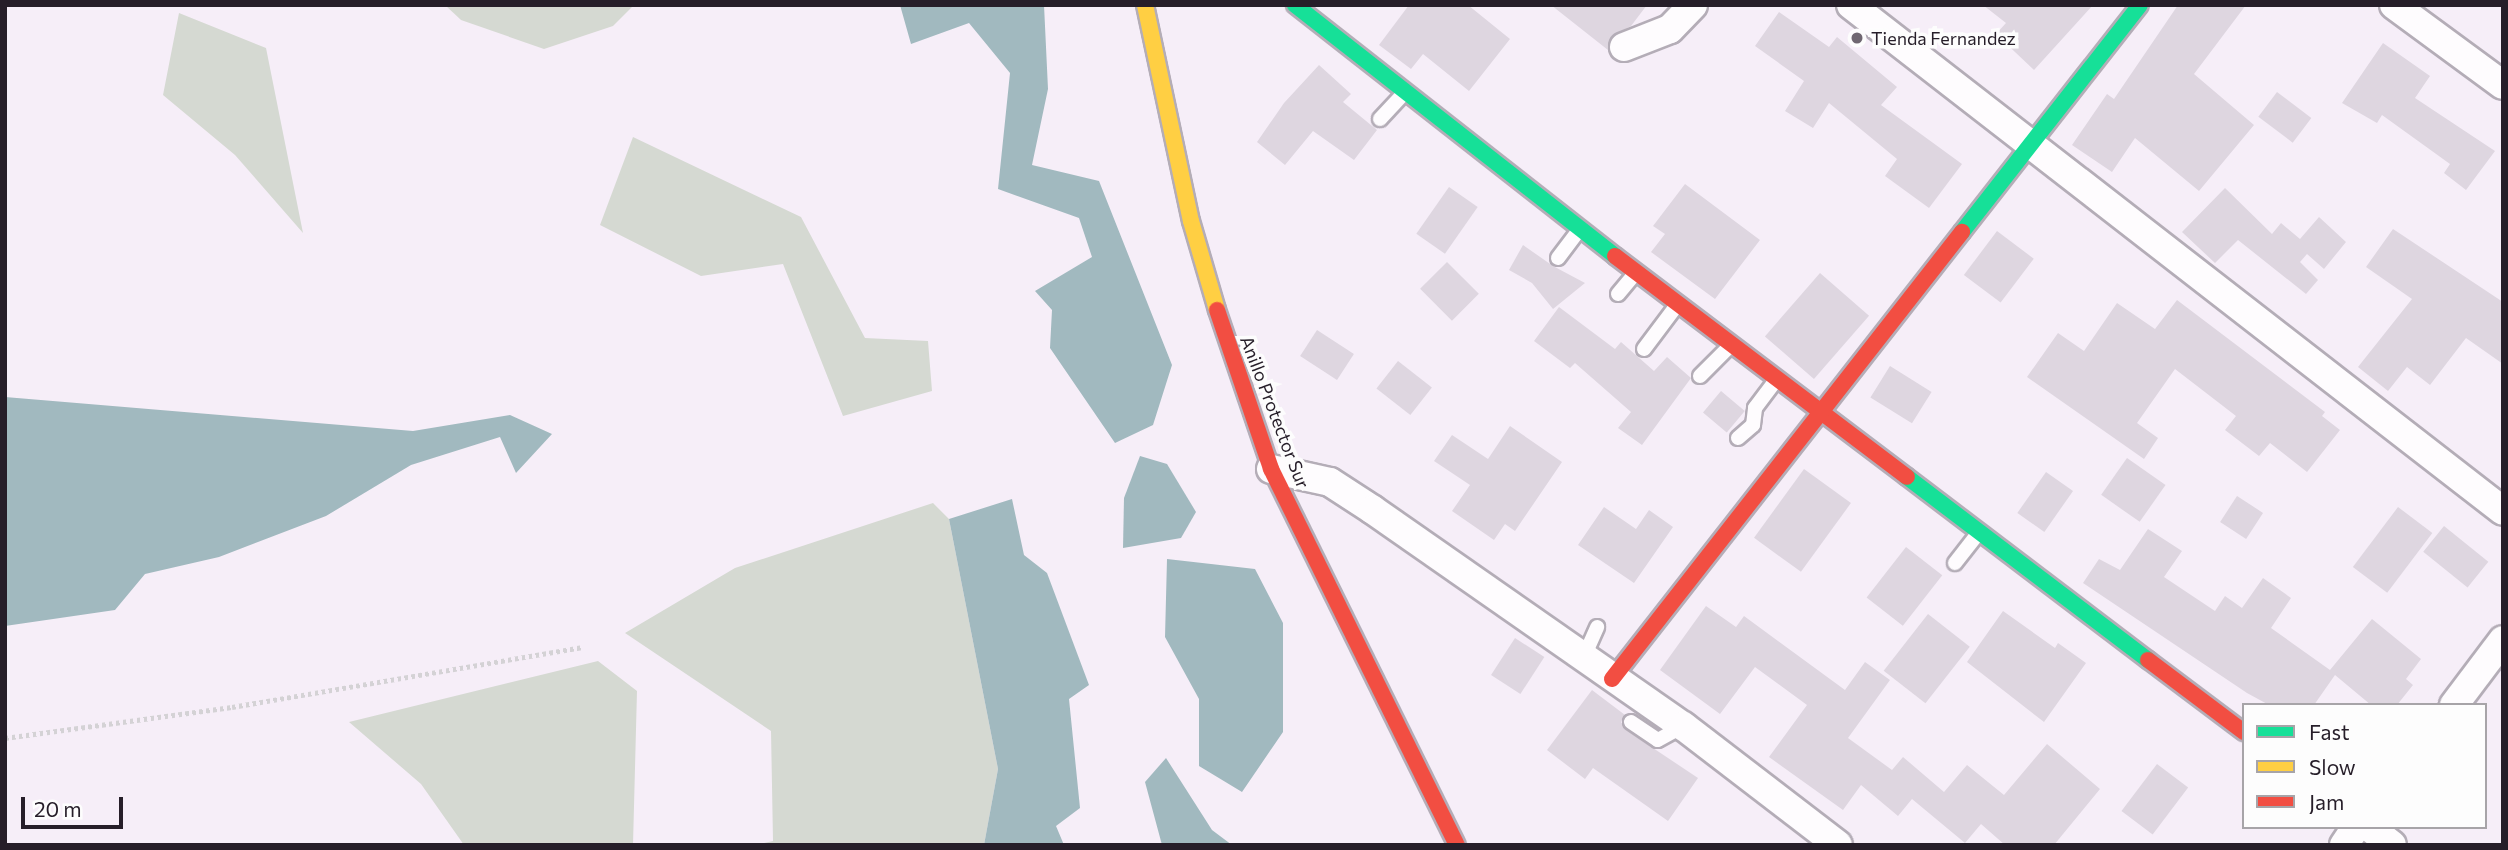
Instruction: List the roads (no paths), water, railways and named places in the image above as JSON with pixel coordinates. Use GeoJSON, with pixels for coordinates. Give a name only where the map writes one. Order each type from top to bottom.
{"type":"FeatureCollection","features":[{"type":"Feature","properties":{"kind":"street","name":"Anillo Protector Sur"},"geometry":{"type":"LineString","coordinates":[[1145,5],[1191,221],[1234,365],[1272,469],[1457,845]]}},
{"type":"Feature","properties":{"kind":"street"},"geometry":{"type":"LineString","coordinates":[[1295,5],[1351,57],[1404,93],[1680,302],[1731,345],[1778,377],[1820,413],[2242,730]]}},
{"type":"Feature","properties":{"kind":"street"},"geometry":{"type":"LineString","coordinates":[[1624,47],[1670,29],[1692,5]]}},
{"type":"Feature","properties":{"kind":"street"},"geometry":{"type":"LineString","coordinates":[[1851,5],[2503,511]]}},
{"type":"Feature","properties":{"kind":"street"},"geometry":{"type":"LineString","coordinates":[[2394,5],[2503,85]]}},
{"type":"Feature","properties":{"kind":"street"},"geometry":{"type":"LineString","coordinates":[[1612,679],[2136,7]]}},
{"type":"Feature","properties":{"kind":"street"},"geometry":{"type":"LineString","coordinates":[[1272,469],[1330,482],[1683,726],[1838,845]]}},
{"type":"Feature","properties":{"kind":"street"},"geometry":{"type":"LineString","coordinates":[[2456,703],[2503,640]]}},
{"type":"Feature","properties":{"kind":"street"},"geometry":{"type":"LineString","coordinates":[[2344,845],[2355,829]]}},
{"type":"Feature","properties":{"kind":"street"},"geometry":{"type":"LineString","coordinates":[[2372,829],[2392,845]]}},
{"type":"Feature","properties":{"kind":"lane"},"geometry":{"type":"LineString","coordinates":[[1380,119],[1404,93]]}},
{"type":"Feature","properties":{"kind":"lane"},"geometry":{"type":"LineString","coordinates":[[1558,258],[1580,228]]}},
{"type":"Feature","properties":{"kind":"lane"},"geometry":{"type":"LineString","coordinates":[[1618,294],[1638,271]]}},
{"type":"Feature","properties":{"kind":"lane"},"geometry":{"type":"LineString","coordinates":[[1644,349],[1680,302]]}},
{"type":"Feature","properties":{"kind":"lane"},"geometry":{"type":"LineString","coordinates":[[1700,376],[1731,345]]}},
{"type":"Feature","properties":{"kind":"lane"},"geometry":{"type":"LineString","coordinates":[[1738,438],[1753,425],[1755,408],[1778,377]]}},
{"type":"Feature","properties":{"kind":"lane"},"geometry":{"type":"LineString","coordinates":[[1955,563],[1980,531]]}},
{"type":"Feature","properties":{"kind":"lane"},"geometry":{"type":"LineString","coordinates":[[2112,631],[2121,615]]}},
{"type":"Feature","properties":{"kind":"lane"},"geometry":{"type":"LineString","coordinates":[[1583,659],[1597,627]]}},
{"type":"Feature","properties":{"kind":"lane"},"geometry":{"type":"LineString","coordinates":[[1631,722],[1658,740],[1683,726]]}},
{"type":"Feature","properties":{"kind":"water"},"geometry":{"type":"Polygon","coordinates":[[[900,5],[1044,5],[1048,89],[1032,165],[1099,181],[1172,365],[1153,425],[1115,443],[1050,348],[1052,310],[1035,291],[1092,257],[1079,218],[998,189],[1010,73],[969,23],[911,44],[900,5]]]}},
{"type":"Feature","properties":{"kind":"water"},"geometry":{"type":"Polygon","coordinates":[[[5,397],[413,431],[510,415],[552,434],[516,473],[500,437],[411,465],[326,516],[219,557],[145,574],[115,610],[5,626],[5,397]]]}},
{"type":"Feature","properties":{"kind":"water"},"geometry":{"type":"Polygon","coordinates":[[[1140,456],[1167,464],[1196,512],[1181,538],[1123,548],[1124,498],[1140,456]]]}},
{"type":"Feature","properties":{"kind":"water"},"geometry":{"type":"Polygon","coordinates":[[[1012,499],[1024,555],[1047,573],[1089,685],[1069,699],[1080,808],[1056,826],[1064,845],[984,845],[998,769],[949,519],[1012,499]]]}},
{"type":"Feature","properties":{"kind":"water"},"geometry":{"type":"Polygon","coordinates":[[[1167,559],[1255,569],[1283,623],[1283,732],[1242,792],[1199,766],[1199,699],[1165,637],[1167,559]]]}},
{"type":"Feature","properties":{"kind":"water"},"geometry":{"type":"Polygon","coordinates":[[[1166,758],[1212,830],[1232,845],[1162,845],[1145,782],[1166,758]]]}},
{"type":"Feature","properties":{"kind":"place","name":"Tienda Fernandez"},"geometry":{"type":"Point","coordinates":[1857,38]}}]}
